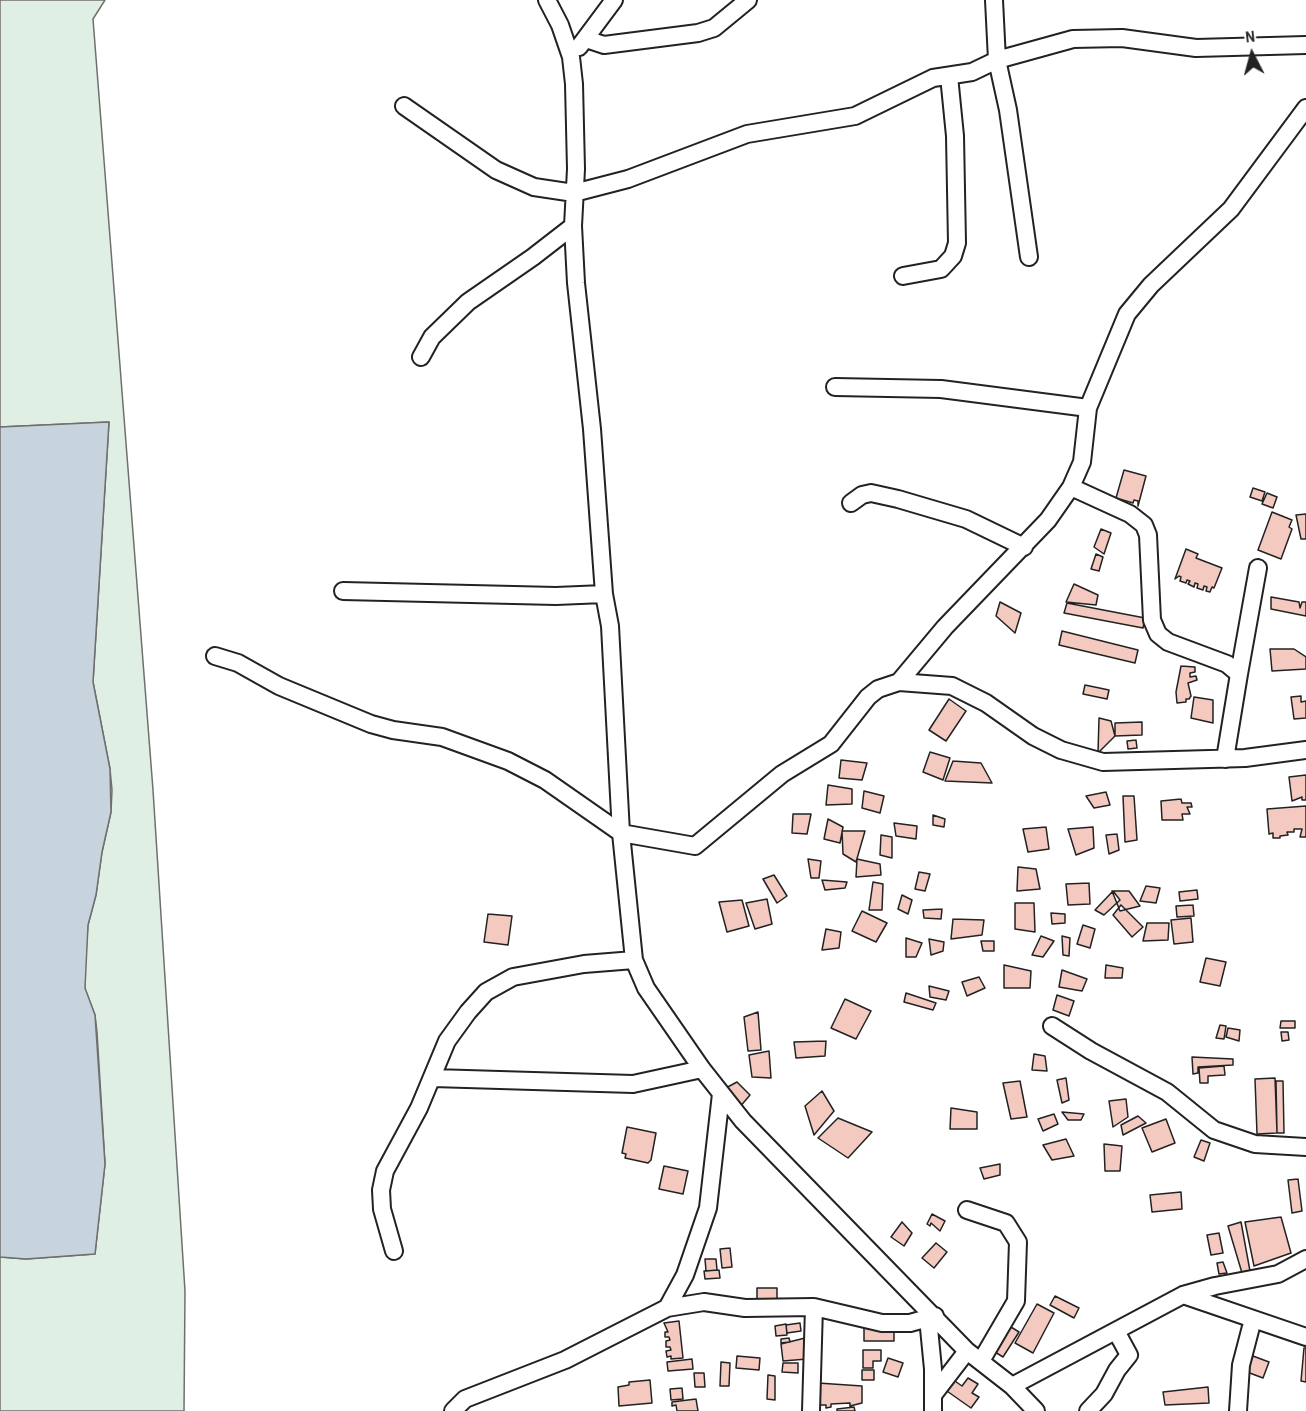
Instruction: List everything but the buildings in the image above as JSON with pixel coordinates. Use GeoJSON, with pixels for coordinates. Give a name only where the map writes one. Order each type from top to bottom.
{"type":"FeatureCollection","features":[{"type":"Feature","properties":{"kind":"street"},"geometry":{"type":"LineString","coordinates":[[547,0],[556,13],[571,57],[576,139],[573,226],[576,283],[592,429],[604,594],[610,626],[621,833],[634,960],[646,988],[702,1069],[743,1121],[932,1317],[974,1356],[1012,1386],[1036,1411]]}},
{"type":"Feature","properties":{"kind":"street"},"geometry":{"type":"LineString","coordinates":[[571,57],[614,0]]}},
{"type":"Feature","properties":{"kind":"street"},"geometry":{"type":"LineString","coordinates":[[586,39],[604,45],[698,33],[714,28],[748,0]]}},
{"type":"Feature","properties":{"kind":"street"},"geometry":{"type":"LineString","coordinates":[[994,0],[997,60],[1008,110],[1029,257]]}},
{"type":"Feature","properties":{"kind":"street"},"geometry":{"type":"LineString","coordinates":[[404,106],[496,170],[534,188],[574,193],[628,178],[757,132],[855,116],[871,111],[921,83],[972,72],[997,60],[1073,39],[1097,38],[1196,48],[1306,45]]}},
{"type":"Feature","properties":{"kind":"street"},"geometry":{"type":"LineString","coordinates":[[903,276],[941,269],[953,256],[957,243],[955,136],[949,76]]}},
{"type":"Feature","properties":{"kind":"street"},"geometry":{"type":"LineString","coordinates":[[899,682],[945,627],[1048,520],[1071,487],[1082,462],[1088,408],[1127,314],[1151,285],[1231,209],[1306,108]]}},
{"type":"Feature","properties":{"kind":"street"},"geometry":{"type":"LineString","coordinates":[[421,357],[432,337],[468,302],[573,226]]}},
{"type":"Feature","properties":{"kind":"street"},"geometry":{"type":"LineString","coordinates":[[836,387],[941,389],[1088,408]]}},
{"type":"Feature","properties":{"kind":"street"},"geometry":{"type":"LineString","coordinates":[[1071,487],[1130,514],[1144,525],[1149,544],[1152,620],[1158,634],[1168,642],[1227,664],[1239,674]]}},
{"type":"Feature","properties":{"kind":"street"},"geometry":{"type":"LineString","coordinates":[[851,503],[862,495],[871,493],[898,499],[966,519],[1024,547]]}},
{"type":"Feature","properties":{"kind":"street"},"geometry":{"type":"LineString","coordinates":[[1225,759],[1258,568]]}},
{"type":"Feature","properties":{"kind":"street"},"geometry":{"type":"LineString","coordinates":[[343,591],[556,596],[604,594]]}},
{"type":"Feature","properties":{"kind":"street"},"geometry":{"type":"LineString","coordinates":[[215,656],[238,663],[279,686],[371,724],[393,730],[442,737],[507,761],[545,780],[621,833],[695,846],[782,774],[831,744],[868,697],[878,689],[899,682],[952,686],[986,702],[1033,736],[1061,750],[1103,762],[1225,759],[1306,750]]}},
{"type":"Feature","properties":{"kind":"street"},"geometry":{"type":"LineString","coordinates":[[394,1251],[382,1209],[381,1190],[385,1171],[433,1078],[447,1041],[468,1012],[496,984],[513,977],[565,967],[634,960]]}},
{"type":"Feature","properties":{"kind":"street"},"geometry":{"type":"LineString","coordinates":[[1052,1026],[1091,1051],[1167,1092],[1214,1130],[1231,1138],[1255,1144],[1306,1147]]}},
{"type":"Feature","properties":{"kind":"street"},"geometry":{"type":"LineString","coordinates":[[433,1078],[633,1084],[702,1069]]}},
{"type":"Feature","properties":{"kind":"street"},"geometry":{"type":"LineString","coordinates":[[667,1308],[685,1275],[708,1208],[721,1094]]}},
{"type":"Feature","properties":{"kind":"street"},"geometry":{"type":"LineString","coordinates":[[934,1394],[974,1356],[1016,1300],[1018,1242],[1006,1223],[996,1217],[967,1210]]}},
{"type":"Feature","properties":{"kind":"street"},"geometry":{"type":"LineString","coordinates":[[1012,1386],[1183,1295],[1215,1286],[1278,1274],[1306,1260]]}},
{"type":"Feature","properties":{"kind":"street"},"geometry":{"type":"LineString","coordinates":[[1183,1295],[1306,1337]]}},
{"type":"Feature","properties":{"kind":"street"},"geometry":{"type":"LineString","coordinates":[[453,1411],[465,1399],[566,1360],[667,1308],[704,1302],[745,1308],[814,1307],[882,1323],[909,1323],[932,1317]]}},
{"type":"Feature","properties":{"kind":"street"},"geometry":{"type":"LineString","coordinates":[[811,1411],[814,1307]]}},
{"type":"Feature","properties":{"kind":"street"},"geometry":{"type":"LineString","coordinates":[[932,1317],[933,1411]]}},
{"type":"Feature","properties":{"kind":"street"},"geometry":{"type":"LineString","coordinates":[[1238,1411],[1241,1365],[1253,1319]]}},
{"type":"Feature","properties":{"kind":"street"},"geometry":{"type":"LineString","coordinates":[[1088,1411],[1104,1394],[1117,1370],[1129,1355],[1116,1331]]}},
{"type":"Feature","properties":{"kind":"green space"},"geometry":{"type":"Polygon","coordinates":[[[0,0],[105,0],[93,19],[153,790],[185,1291],[184,1411],[0,1411],[0,1257],[26,1259],[95,1254],[105,1164],[97,1032],[95,1015],[85,989],[85,963],[88,925],[96,895],[111,812],[112,790],[93,682],[109,422],[0,427],[0,0]]]}},
{"type":"Feature","properties":{"kind":"shaded area"},"geometry":{"type":"Polygon","coordinates":[[[109,422],[93,682],[110,769],[111,812],[96,895],[88,925],[85,988],[95,1015],[105,1164],[95,1254],[26,1259],[0,1257],[0,427],[109,422]]]}}]}
